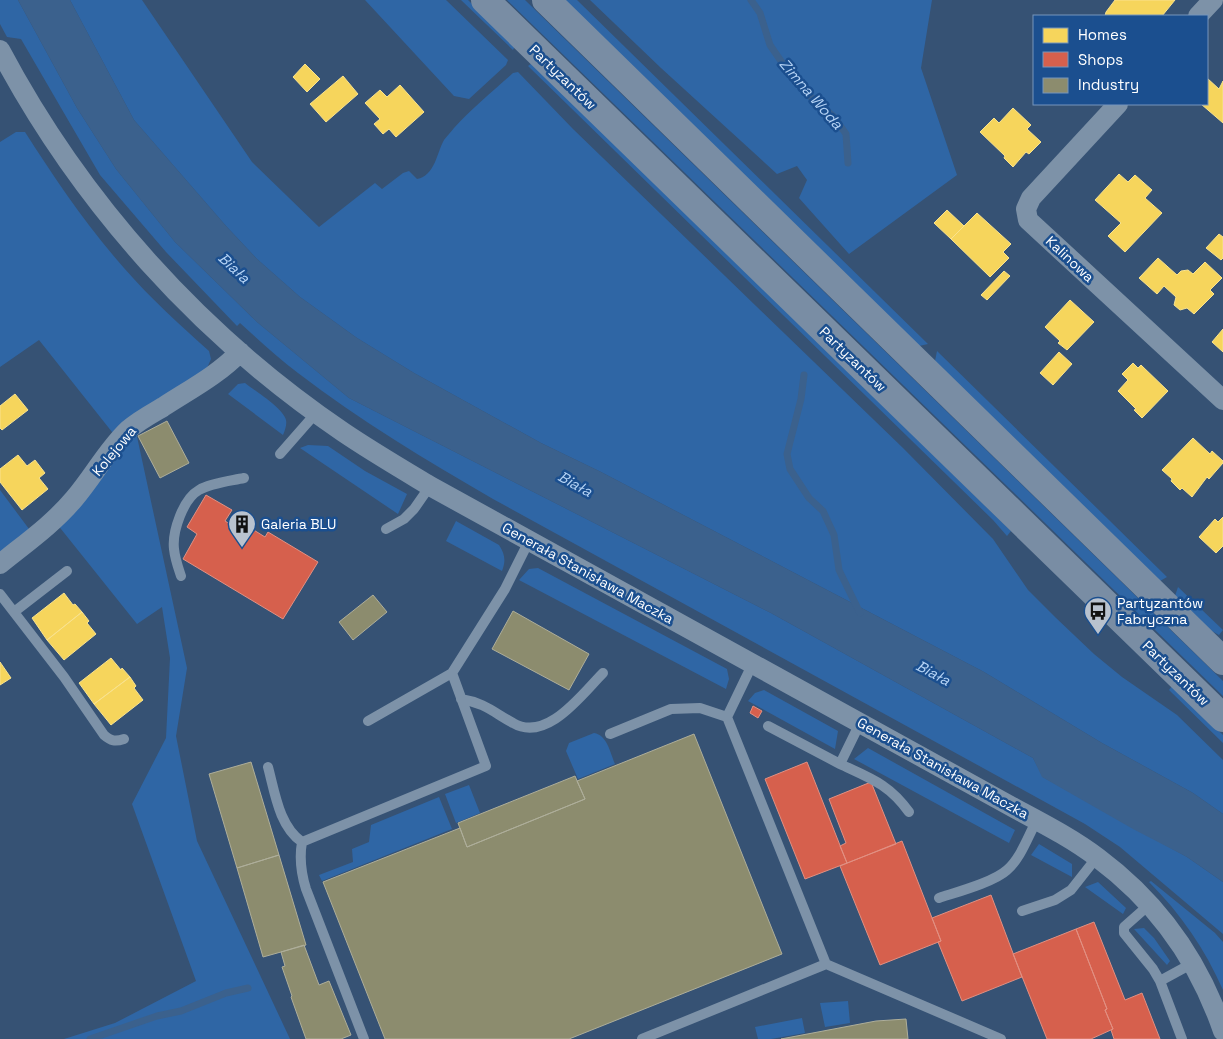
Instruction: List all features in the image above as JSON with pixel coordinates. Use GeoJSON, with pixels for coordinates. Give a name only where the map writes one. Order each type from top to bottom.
{"type":"FeatureCollection","features":[{"type":"Feature","properties":{"kind":"main road","name":"Partyzantów"},"geometry":{"type":"LineString","coordinates":[[485,0],[1223,718]]}},
{"type":"Feature","properties":{"kind":"main road"},"geometry":{"type":"LineString","coordinates":[[546,0],[1223,660]]}},
{"type":"Feature","properties":{"kind":"street"},"geometry":{"type":"LineString","coordinates":[[1199,15],[1213,0]]}},
{"type":"Feature","properties":{"kind":"street","name":"Generała Stanisława Maczka"},"geometry":{"type":"LineString","coordinates":[[1,55],[57,144],[112,220],[183,299],[240,352],[316,413],[366,447],[430,486],[1037,820],[1097,857],[1150,904],[1167,925],[1193,963],[1210,996],[1223,1031]]}},
{"type":"Feature","properties":{"kind":"street","name":"Kalinowa"},"geometry":{"type":"LineString","coordinates":[[1117,105],[1031,198],[1026,209],[1028,220],[1223,400]]}},
{"type":"Feature","properties":{"kind":"street","name":"Kolejowa"},"geometry":{"type":"LineString","coordinates":[[0,564],[60,514],[75,498],[128,430],[211,376],[228,364],[240,352]]}},
{"type":"Feature","properties":{"kind":"lane"},"geometry":{"type":"LineString","coordinates":[[280,454],[316,413]]}},
{"type":"Feature","properties":{"kind":"lane"},"geometry":{"type":"LineString","coordinates":[[181,576],[174,547],[175,533],[192,496],[208,486],[244,478]]}},
{"type":"Feature","properties":{"kind":"lane"},"geometry":{"type":"LineString","coordinates":[[386,529],[404,520],[430,486]]}},
{"type":"Feature","properties":{"kind":"lane"},"geometry":{"type":"LineString","coordinates":[[368,721],[452,673],[505,589],[529,541]]}},
{"type":"Feature","properties":{"kind":"lane"},"geometry":{"type":"LineString","coordinates":[[14,612],[67,571]]}},
{"type":"Feature","properties":{"kind":"lane"},"geometry":{"type":"LineString","coordinates":[[0,594],[104,735],[110,740],[124,739]]}},
{"type":"Feature","properties":{"kind":"lane"},"geometry":{"type":"LineString","coordinates":[[753,663],[726,717],[826,964],[1001,1039]]}},
{"type":"Feature","properties":{"kind":"lane"},"geometry":{"type":"LineString","coordinates":[[302,842],[486,766],[452,673]]}},
{"type":"Feature","properties":{"kind":"lane"},"geometry":{"type":"LineString","coordinates":[[461,699],[478,702],[516,725],[538,728],[559,717],[603,673]]}},
{"type":"Feature","properties":{"kind":"lane"},"geometry":{"type":"LineString","coordinates":[[610,734],[671,710],[700,708],[726,717]]}},
{"type":"Feature","properties":{"kind":"lane"},"geometry":{"type":"LineString","coordinates":[[840,764],[860,723]]}},
{"type":"Feature","properties":{"kind":"lane"},"geometry":{"type":"LineString","coordinates":[[768,726],[878,782],[892,791],[909,812]]}},
{"type":"Feature","properties":{"kind":"lane"},"geometry":{"type":"LineString","coordinates":[[268,767],[284,821],[295,837],[302,842]]}},
{"type":"Feature","properties":{"kind":"lane"},"geometry":{"type":"LineString","coordinates":[[939,898],[996,877],[1006,871],[1014,862],[1037,820]]}},
{"type":"Feature","properties":{"kind":"lane"},"geometry":{"type":"LineString","coordinates":[[302,842],[301,874],[364,1039]]}},
{"type":"Feature","properties":{"kind":"lane"},"geometry":{"type":"LineString","coordinates":[[1022,912],[1055,900],[1071,890],[1097,857]]}},
{"type":"Feature","properties":{"kind":"lane"},"geometry":{"type":"LineString","coordinates":[[1150,904],[1124,927],[1124,933],[1153,969],[1160,981],[1182,1039]]}},
{"type":"Feature","properties":{"kind":"lane"},"geometry":{"type":"LineString","coordinates":[[1160,981],[1193,963]]}},
{"type":"Feature","properties":{"kind":"lane"},"geometry":{"type":"LineString","coordinates":[[642,1039],[826,964]]}},
{"type":"Feature","properties":{"kind":"shaded area"},"geometry":{"type":"Polygon","coordinates":[[[0,0],[18,0],[77,108],[116,169],[175,242],[257,322],[349,398],[771,613],[1033,758],[1043,777],[1187,857],[1223,882],[1223,934],[1120,847],[1085,824],[493,499],[369,423],[298,373],[240,323],[237,326],[166,252],[100,175],[21,39],[7,37],[0,24],[0,0]]]}},
{"type":"Feature","properties":{"kind":"shaded area"},"geometry":{"type":"Polygon","coordinates":[[[70,0],[142,0],[252,162],[319,227],[375,183],[382,189],[403,173],[409,171],[417,179],[423,177],[432,169],[444,140],[454,128],[513,73],[518,72],[573,129],[903,448],[993,539],[1028,590],[1055,617],[1094,654],[1122,677],[1177,715],[1223,760],[1223,814],[1193,793],[1102,743],[984,672],[601,472],[541,443],[414,373],[357,338],[300,297],[257,259],[134,120],[70,0]]]}},
{"type":"Feature","properties":{"kind":"shaded area"},"geometry":{"type":"Polygon","coordinates":[[[365,0],[446,0],[508,60],[506,65],[469,99],[454,96],[365,0]]]}},
{"type":"Feature","properties":{"kind":"shaded area"},"geometry":{"type":"Polygon","coordinates":[[[461,0],[468,0],[515,46],[513,50],[461,0]]]}},
{"type":"Feature","properties":{"kind":"shaded area"},"geometry":{"type":"Polygon","coordinates":[[[507,0],[525,0],[1223,681],[1223,696],[507,0]]]}},
{"type":"Feature","properties":{"kind":"shaded area"},"geometry":{"type":"Polygon","coordinates":[[[564,0],[577,0],[928,344],[919,346],[564,0]]]}},
{"type":"Feature","properties":{"kind":"shaded area"},"geometry":{"type":"Polygon","coordinates":[[[590,0],[932,0],[921,68],[957,175],[849,254],[799,198],[807,180],[797,166],[777,174],[590,0]]]}},
{"type":"Feature","properties":{"kind":"shaded area"},"geometry":{"type":"Polygon","coordinates":[[[532,63],[1011,531],[1007,536],[993,520],[528,66],[532,63]]]}},
{"type":"Feature","properties":{"kind":"shaded area"},"geometry":{"type":"Polygon","coordinates":[[[16,132],[25,132],[72,202],[124,268],[155,301],[209,351],[211,359],[207,368],[116,437],[39,340],[0,367],[0,142],[16,132]]]}},
{"type":"Feature","properties":{"kind":"shaded area"},"geometry":{"type":"Polygon","coordinates":[[[937,351],[1167,577],[1160,581],[935,361],[937,351]]]}},
{"type":"Feature","properties":{"kind":"shaded area"},"geometry":{"type":"Polygon","coordinates":[[[245,383],[284,415],[286,424],[283,435],[228,394],[238,384],[245,383]]]}},
{"type":"Feature","properties":{"kind":"shaded area"},"geometry":{"type":"Polygon","coordinates":[[[136,432],[187,668],[176,736],[197,841],[290,1039],[64,1039],[115,1023],[196,981],[132,804],[166,738],[170,658],[162,607],[137,624],[57,524],[136,432]]]}},
{"type":"Feature","properties":{"kind":"shaded area"},"geometry":{"type":"Polygon","coordinates":[[[308,445],[328,446],[365,471],[407,494],[398,514],[300,448],[308,445]]]}},
{"type":"Feature","properties":{"kind":"shaded area"},"geometry":{"type":"Polygon","coordinates":[[[0,490],[32,533],[0,557],[0,490]]]}},
{"type":"Feature","properties":{"kind":"shaded area"},"geometry":{"type":"Polygon","coordinates":[[[456,521],[499,545],[503,551],[504,558],[502,571],[446,541],[456,521]]]}},
{"type":"Feature","properties":{"kind":"shaded area"},"geometry":{"type":"Polygon","coordinates":[[[538,568],[727,669],[729,679],[726,689],[519,580],[529,569],[538,568]]]}},
{"type":"Feature","properties":{"kind":"shaded area"},"geometry":{"type":"Polygon","coordinates":[[[1178,587],[1223,630],[1219,635],[1210,630],[1175,596],[1178,587]]]}},
{"type":"Feature","properties":{"kind":"shaded area"},"geometry":{"type":"Polygon","coordinates":[[[1172,686],[1223,735],[1223,743],[1169,690],[1172,686]]]}},
{"type":"Feature","properties":{"kind":"shaded area"},"geometry":{"type":"Polygon","coordinates":[[[764,690],[838,731],[835,749],[748,701],[755,693],[764,690]]]}},
{"type":"Feature","properties":{"kind":"shaded area"},"geometry":{"type":"Polygon","coordinates":[[[594,733],[598,734],[605,741],[615,764],[578,779],[566,751],[569,743],[594,733]]]}},
{"type":"Feature","properties":{"kind":"shaded area"},"geometry":{"type":"Polygon","coordinates":[[[868,748],[1015,830],[1009,843],[854,759],[868,748]]]}},
{"type":"Feature","properties":{"kind":"shaded area"},"geometry":{"type":"Polygon","coordinates":[[[469,785],[480,813],[456,823],[445,794],[469,785]]]}},
{"type":"Feature","properties":{"kind":"shaded area"},"geometry":{"type":"Polygon","coordinates":[[[439,797],[452,829],[322,881],[319,875],[353,862],[352,849],[369,842],[371,825],[439,797]]]}},
{"type":"Feature","properties":{"kind":"shaded area"},"geometry":{"type":"Polygon","coordinates":[[[1039,844],[1072,864],[1072,877],[1031,855],[1039,844]]]}},
{"type":"Feature","properties":{"kind":"shaded area"},"geometry":{"type":"Polygon","coordinates":[[[1151,881],[1215,933],[1223,942],[1223,990],[1200,946],[1182,919],[1149,882],[1151,881]]]}},
{"type":"Feature","properties":{"kind":"shaded area"},"geometry":{"type":"Polygon","coordinates":[[[1098,882],[1126,908],[1123,914],[1085,887],[1098,882]]]}},
{"type":"Feature","properties":{"kind":"shaded area"},"geometry":{"type":"Polygon","coordinates":[[[1144,928],[1154,938],[1170,961],[1167,965],[1134,929],[1144,928]]]}},
{"type":"Feature","properties":{"kind":"shaded area"},"geometry":{"type":"Polygon","coordinates":[[[848,1001],[850,1023],[825,1027],[820,1003],[848,1001]]]}},
{"type":"Feature","properties":{"kind":"shaded area"},"geometry":{"type":"Polygon","coordinates":[[[802,1018],[805,1033],[771,1039],[758,1039],[755,1027],[802,1018]]]}},
{"type":"Feature","properties":{"kind":"water","name":"Biała"},"geometry":{"type":"Polygon","coordinates":[[[18,0],[70,0],[134,120],[226,226],[257,259],[300,297],[357,338],[414,373],[541,443],[601,472],[984,672],[1102,743],[1193,793],[1223,814],[1223,882],[1187,857],[1133,829],[1042,777],[1033,758],[771,613],[349,398],[257,322],[175,242],[116,169],[77,108],[18,0]]]}},
{"type":"Feature","properties":{"kind":"building: Homes"},"geometry":{"type":"Polygon","coordinates":[[[1115,0],[1175,0],[1163,15],[1105,15],[1115,0]]]}},
{"type":"Feature","properties":{"kind":"building: Homes"},"geometry":{"type":"Polygon","coordinates":[[[305,64],[320,79],[307,92],[293,77],[305,64]]]}},
{"type":"Feature","properties":{"kind":"building: Homes"},"geometry":{"type":"Polygon","coordinates":[[[343,76],[358,94],[326,122],[310,104],[343,76]]]}},
{"type":"Feature","properties":{"kind":"building: Homes"},"geometry":{"type":"Polygon","coordinates":[[[1208,79],[1219,89],[1223,81],[1223,123],[1202,105],[1208,105],[1208,79]]]}},
{"type":"Feature","properties":{"kind":"building: Homes"},"geometry":{"type":"Polygon","coordinates":[[[400,85],[424,112],[396,137],[389,129],[383,134],[374,124],[380,119],[365,103],[380,90],[387,97],[400,85]]]}},
{"type":"Feature","properties":{"kind":"building: Homes"},"geometry":{"type":"Polygon","coordinates":[[[1013,108],[1031,125],[1027,129],[1041,142],[1029,154],[1026,152],[1013,167],[1004,158],[1005,156],[980,132],[994,118],[999,123],[1013,108]]]}},
{"type":"Feature","properties":{"kind":"building: Homes"},"geometry":{"type":"Polygon","coordinates":[[[1119,174],[1128,182],[1135,175],[1152,190],[1145,198],[1162,213],[1125,252],[1108,236],[1121,223],[1095,200],[1119,174]]]}},
{"type":"Feature","properties":{"kind":"building: Homes"},"geometry":{"type":"Polygon","coordinates":[[[947,210],[964,226],[951,239],[934,223],[947,210]]]}},
{"type":"Feature","properties":{"kind":"building: Homes"},"geometry":{"type":"Polygon","coordinates":[[[977,213],[1011,244],[1003,252],[1009,258],[990,277],[951,239],[977,213]]]}},
{"type":"Feature","properties":{"kind":"building: Homes"},"geometry":{"type":"Polygon","coordinates":[[[1219,234],[1223,237],[1223,258],[1221,260],[1206,248],[1219,234]]]}},
{"type":"Feature","properties":{"kind":"building: Homes"},"geometry":{"type":"Polygon","coordinates":[[[1158,258],[1177,275],[1181,271],[1188,270],[1193,274],[1205,262],[1222,278],[1210,290],[1214,294],[1194,314],[1187,308],[1180,310],[1174,305],[1176,297],[1164,286],[1157,294],[1139,278],[1158,258]]]}},
{"type":"Feature","properties":{"kind":"building: Homes"},"geometry":{"type":"Polygon","coordinates":[[[1004,271],[1010,276],[987,300],[981,295],[1004,271]]]}},
{"type":"Feature","properties":{"kind":"building: Homes"},"geometry":{"type":"Polygon","coordinates":[[[1070,300],[1094,322],[1067,350],[1058,343],[1060,341],[1045,327],[1070,300]]]}},
{"type":"Feature","properties":{"kind":"building: Homes"},"geometry":{"type":"Polygon","coordinates":[[[1223,329],[1223,352],[1212,342],[1223,329]]]}},
{"type":"Feature","properties":{"kind":"building: Homes"},"geometry":{"type":"Polygon","coordinates":[[[1059,352],[1072,364],[1053,385],[1040,373],[1059,352]]]}},
{"type":"Feature","properties":{"kind":"building: Homes"},"geometry":{"type":"Polygon","coordinates":[[[1133,363],[1138,368],[1141,365],[1168,391],[1142,418],[1118,391],[1128,380],[1122,374],[1133,363]]]}},
{"type":"Feature","properties":{"kind":"building: Homes"},"geometry":{"type":"Polygon","coordinates":[[[15,394],[28,410],[2,430],[0,428],[0,406],[15,394]]]}},
{"type":"Feature","properties":{"kind":"building: Homes"},"geometry":{"type":"Polygon","coordinates":[[[1193,438],[1210,454],[1212,451],[1223,463],[1209,479],[1207,477],[1192,497],[1182,488],[1180,490],[1162,470],[1193,438]]]}},
{"type":"Feature","properties":{"kind":"building: Homes"},"geometry":{"type":"Polygon","coordinates":[[[18,455],[27,466],[35,460],[45,473],[39,478],[48,489],[22,510],[0,482],[0,469],[18,455]]]}},
{"type":"Feature","properties":{"kind":"building: Homes"},"geometry":{"type":"Polygon","coordinates":[[[1223,517],[1223,546],[1216,553],[1199,537],[1215,519],[1218,522],[1223,517]]]}},
{"type":"Feature","properties":{"kind":"building: Homes"},"geometry":{"type":"Polygon","coordinates":[[[64,593],[73,605],[75,604],[82,612],[47,640],[32,618],[64,593]]]}},
{"type":"Feature","properties":{"kind":"building: Homes"},"geometry":{"type":"Polygon","coordinates":[[[82,612],[89,621],[87,623],[96,634],[64,660],[47,640],[82,612]]]}},
{"type":"Feature","properties":{"kind":"building: Homes"},"geometry":{"type":"Polygon","coordinates":[[[111,658],[130,677],[94,704],[79,683],[111,658]]]}},
{"type":"Feature","properties":{"kind":"building: Homes"},"geometry":{"type":"Polygon","coordinates":[[[0,662],[11,678],[0,685],[0,662]]]}},
{"type":"Feature","properties":{"kind":"building: Homes"},"geometry":{"type":"Polygon","coordinates":[[[130,677],[136,686],[134,688],[143,700],[111,725],[94,704],[130,677]]]}},
{"type":"Feature","properties":{"kind":"building: Shops","name":"Galeria BLU"},"geometry":{"type":"Polygon","coordinates":[[[206,495],[232,510],[225,521],[240,530],[244,524],[265,537],[268,532],[318,562],[283,619],[183,559],[197,534],[187,527],[206,495]]]}},
{"type":"Feature","properties":{"kind":"building: Shops"},"geometry":{"type":"Polygon","coordinates":[[[753,706],[762,711],[758,718],[750,713],[753,706]]]}},
{"type":"Feature","properties":{"kind":"building: Shops"},"geometry":{"type":"Polygon","coordinates":[[[807,762],[847,863],[805,879],[765,779],[807,762]]]}},
{"type":"Feature","properties":{"kind":"building: Shops"},"geometry":{"type":"Polygon","coordinates":[[[871,782],[896,844],[847,863],[840,846],[846,843],[829,799],[871,782]]]}},
{"type":"Feature","properties":{"kind":"building: Shops"},"geometry":{"type":"Polygon","coordinates":[[[902,841],[941,941],[880,965],[840,866],[902,841]]]}},
{"type":"Feature","properties":{"kind":"building: Shops"},"geometry":{"type":"Polygon","coordinates":[[[991,895],[1022,977],[962,1001],[938,942],[941,941],[932,918],[991,895]]]}},
{"type":"Feature","properties":{"kind":"building: Shops"},"geometry":{"type":"Polygon","coordinates":[[[1094,922],[1125,1000],[1142,993],[1160,1039],[1114,1039],[1111,1030],[1113,1029],[1105,1010],[1107,1009],[1076,929],[1094,922]]]}},
{"type":"Feature","properties":{"kind":"building: Shops"},"geometry":{"type":"Polygon","coordinates":[[[1076,929],[1113,1029],[1091,1039],[1047,1039],[1013,954],[1076,929]]]}},
{"type":"Feature","properties":{"kind":"building: Industry"},"geometry":{"type":"Polygon","coordinates":[[[167,421],[189,463],[160,478],[138,436],[167,421]]]}},
{"type":"Feature","properties":{"kind":"building: Industry"},"geometry":{"type":"Polygon","coordinates":[[[373,595],[387,612],[353,640],[339,622],[373,595]]]}},
{"type":"Feature","properties":{"kind":"building: Industry"},"geometry":{"type":"Polygon","coordinates":[[[513,611],[589,654],[569,690],[492,649],[513,611]]]}},
{"type":"Feature","properties":{"kind":"building: Industry"},"geometry":{"type":"Polygon","coordinates":[[[694,734],[782,954],[569,1039],[385,1039],[323,882],[460,828],[467,847],[585,799],[577,781],[694,734]]]}},
{"type":"Feature","properties":{"kind":"building: Industry"},"geometry":{"type":"Polygon","coordinates":[[[251,762],[279,855],[237,868],[209,774],[251,762]]]}},
{"type":"Feature","properties":{"kind":"building: Industry"},"geometry":{"type":"Polygon","coordinates":[[[575,776],[585,799],[467,847],[458,823],[575,776]]]}},
{"type":"Feature","properties":{"kind":"building: Industry"},"geometry":{"type":"Polygon","coordinates":[[[279,855],[306,945],[263,957],[237,868],[279,855]]]}},
{"type":"Feature","properties":{"kind":"building: Industry"},"geometry":{"type":"Polygon","coordinates":[[[304,945],[319,985],[329,981],[351,1035],[341,1039],[306,1039],[282,967],[285,966],[281,952],[304,945]]]}},
{"type":"Feature","properties":{"kind":"building: Industry"},"geometry":{"type":"Polygon","coordinates":[[[906,1019],[908,1039],[781,1039],[876,1021],[906,1019]]]}},
{"type":"Feature","properties":{"kind":"waterway","name":"Zimna Woda"},"geometry":{"type":"LineString","coordinates":[[751,0],[760,13],[770,45],[783,64],[805,92],[834,117],[846,134],[848,163]]}},
{"type":"Feature","properties":{"kind":"waterway","name":"Zimna Woda"},"geometry":{"type":"LineString","coordinates":[[804,375],[801,399],[787,454],[790,469],[809,498],[823,511],[834,535],[839,570],[860,613]]}},
{"type":"Feature","properties":{"kind":"waterway"},"geometry":{"type":"LineString","coordinates":[[90,1039],[157,1016],[181,1011],[226,993],[248,988]]}},
{"type":"Feature","properties":{"kind":"place","name":"Galeria BLU"},"geometry":{"type":"Point","coordinates":[242,548]}},
{"type":"Feature","properties":{"kind":"place","name":"Partyzantów Fabryczna"},"geometry":{"type":"Point","coordinates":[1098,635]}}]}
